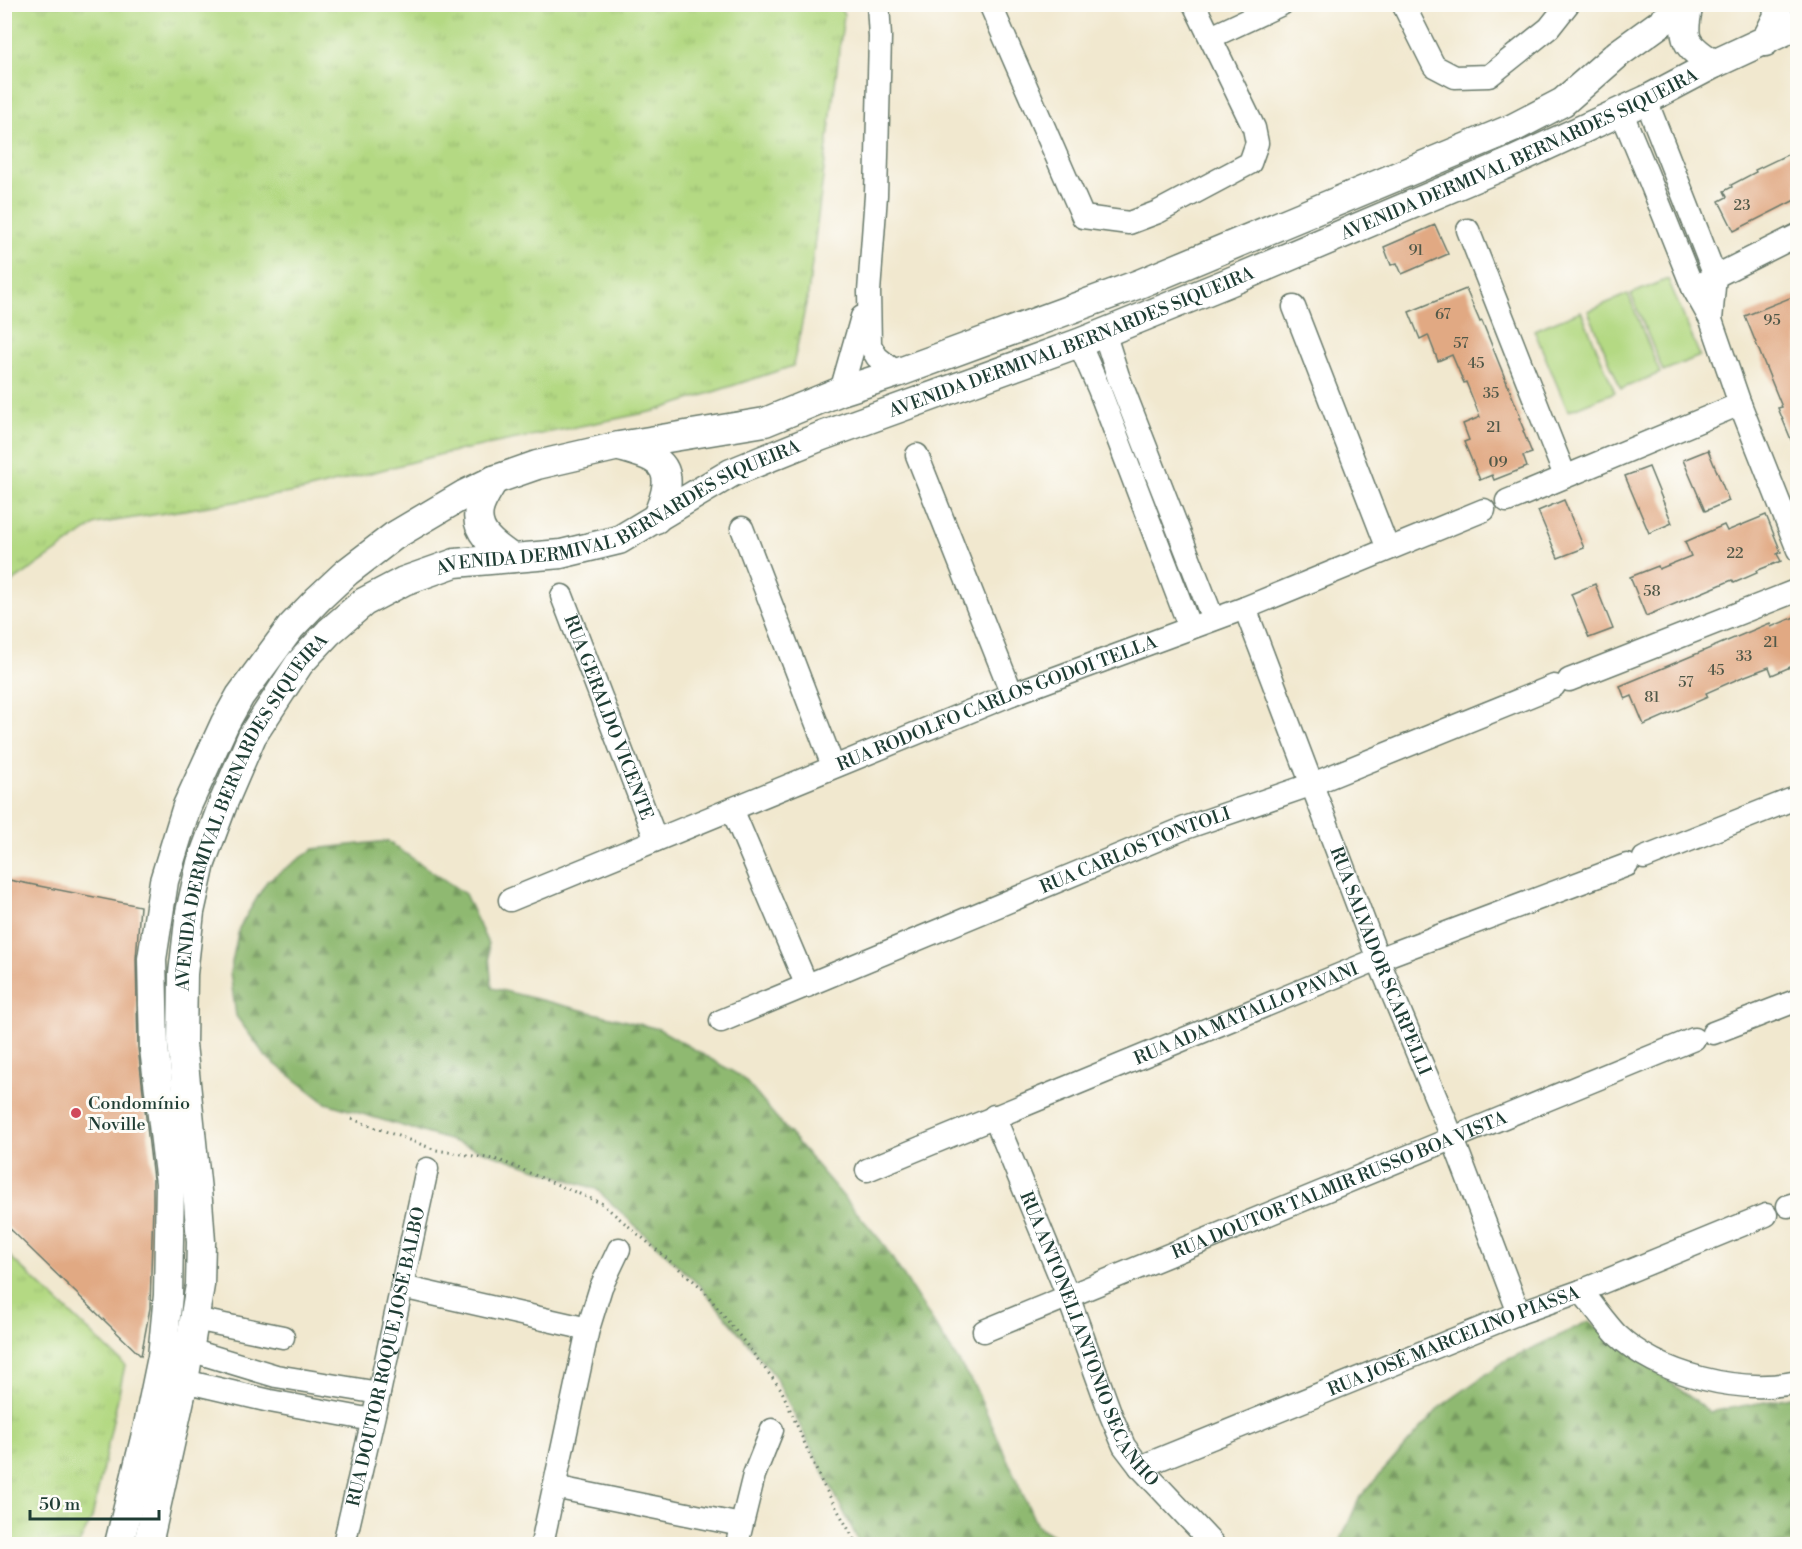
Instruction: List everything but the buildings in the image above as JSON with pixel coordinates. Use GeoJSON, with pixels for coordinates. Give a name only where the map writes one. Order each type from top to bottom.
{"type":"FeatureCollection","features":[{"type":"Feature","properties":{"kind":"main road"},"geometry":{"type":"LineString","coordinates":[[1688,4],[1685,34],[1690,47],[1714,64]]}},
{"type":"Feature","properties":{"kind":"main road","name":"AVENIDA DERMIVAL BERNARDES SIQUEIRA"},"geometry":{"type":"LineString","coordinates":[[119,1545],[162,1357],[168,1295],[170,1183],[154,1048],[152,959],[165,881],[187,806],[225,723],[240,696],[298,620],[347,572],[394,536],[465,494],[494,480],[537,465],[619,446],[765,422],[841,391],[897,373],[1139,284],[1513,128],[1563,102],[1619,53],[1688,4]]}},
{"type":"Feature","properties":{"kind":"main road","name":"AVENIDA DERMIVAL BERNARDES SIQUEIRA"},"geometry":{"type":"LineString","coordinates":[[148,1545],[184,1381],[200,1285],[201,1242],[182,1044],[183,974],[190,912],[201,863],[252,736],[299,664],[329,632],[364,602],[404,580],[455,563],[561,554],[619,540],[731,473],[822,436],[1091,338],[1507,164],[1646,100],[1714,64],[1766,42],[1788,12]]}},
{"type":"Feature","properties":{"kind":"main road"},"geometry":{"type":"LineString","coordinates":[[619,446],[654,458],[664,469],[667,494],[656,519]]}},
{"type":"Feature","properties":{"kind":"main road"},"geometry":{"type":"LineString","coordinates":[[494,480],[479,510],[478,524],[486,538],[512,558]]}},
{"type":"Feature","properties":{"kind":"street"},"geometry":{"type":"LineString","coordinates":[[990,4],[1083,217],[1129,223],[1158,212],[1250,163],[1257,143],[1254,128],[1194,4]]}},
{"type":"Feature","properties":{"kind":"street"},"geometry":{"type":"LineString","coordinates":[[1210,37],[1282,4]]}},
{"type":"Feature","properties":{"kind":"street"},"geometry":{"type":"LineString","coordinates":[[1403,4],[1434,66],[1455,77],[1489,76],[1549,28],[1568,4]]}},
{"type":"Feature","properties":{"kind":"street"},"geometry":{"type":"LineString","coordinates":[[880,7],[876,195],[869,292],[870,345],[877,357],[897,373]]}},
{"type":"Feature","properties":{"kind":"street"},"geometry":{"type":"LineString","coordinates":[[1646,100],[1715,276],[1711,320]]}},
{"type":"Feature","properties":{"kind":"street"},"geometry":{"type":"LineString","coordinates":[[1621,111],[1693,288],[1711,320],[1740,404],[1797,550]]}},
{"type":"Feature","properties":{"kind":"street"},"geometry":{"type":"LineString","coordinates":[[1468,230],[1564,476]]}},
{"type":"Feature","properties":{"kind":"street"},"geometry":{"type":"LineString","coordinates":[[1693,288],[1797,235]]}},
{"type":"Feature","properties":{"kind":"street"},"geometry":{"type":"LineString","coordinates":[[841,391],[869,292]]}},
{"type":"Feature","properties":{"kind":"street"},"geometry":{"type":"LineString","coordinates":[[1294,307],[1388,549]]}},
{"type":"Feature","properties":{"kind":"street"},"geometry":{"type":"LineString","coordinates":[[1091,338],[1118,376],[1213,619]]}},
{"type":"Feature","properties":{"kind":"street"},"geometry":{"type":"LineString","coordinates":[[1091,338],[1099,389],[1190,628]]}},
{"type":"Feature","properties":{"kind":"street"},"geometry":{"type":"LineString","coordinates":[[1507,501],[1740,404]]}},
{"type":"Feature","properties":{"kind":"street"},"geometry":{"type":"LineString","coordinates":[[917,455],[1011,694]]}},
{"type":"Feature","properties":{"kind":"street","name":"RUA RODOLFO CARLOS GODOI TELLA"},"geometry":{"type":"LineString","coordinates":[[510,900],[1011,694],[1245,608],[1484,510]]}},
{"type":"Feature","properties":{"kind":"street"},"geometry":{"type":"LineString","coordinates":[[742,528],[833,766]]}},
{"type":"Feature","properties":{"kind":"street","name":"RUA CARLOS TONTOLI"},"geometry":{"type":"LineString","coordinates":[[721,1021],[1185,828],[1310,785],[1797,590]]}},
{"type":"Feature","properties":{"kind":"street","name":"RUA GERALDO VICENTE"},"geometry":{"type":"LineString","coordinates":[[562,597],[656,840]]}},
{"type":"Feature","properties":{"kind":"street","name":"RUA SALVADOR SCARPELLI"},"geometry":{"type":"LineString","coordinates":[[1245,608],[1310,785],[1378,959],[1453,1139],[1519,1313]]}},
{"type":"Feature","properties":{"kind":"street","name":"RUA ADA MATALLO PAVANI"},"geometry":{"type":"LineString","coordinates":[[867,1170],[1378,959],[1636,862],[1797,797]]}},
{"type":"Feature","properties":{"kind":"street"},"geometry":{"type":"LineString","coordinates":[[732,809],[807,986]]}},
{"type":"Feature","properties":{"kind":"street","name":"RUA DOUTOR TALMIR RUSSO BOA VISTA"},"geometry":{"type":"LineString","coordinates":[[984,1331],[1797,1000]]}},
{"type":"Feature","properties":{"kind":"street","name":"RUA ANTONELI ANTONIO SECANHO"},"geometry":{"type":"LineString","coordinates":[[994,1116],[1068,1296],[1124,1446],[1140,1467],[1213,1545]]}},
{"type":"Feature","properties":{"kind":"street","name":"RUA DOUTOR ROQUE JOSÉ BALBO"},"geometry":{"type":"LineString","coordinates":[[344,1545],[379,1393],[426,1169]]}},
{"type":"Feature","properties":{"kind":"street","name":"RUA JOSÉ MARCELINO PIASSA"},"geometry":{"type":"LineString","coordinates":[[1140,1467],[1519,1313],[1581,1292],[1766,1215]]}},
{"type":"Feature","properties":{"kind":"street"},"geometry":{"type":"LineString","coordinates":[[542,1545],[588,1329],[601,1287],[619,1249]]}},
{"type":"Feature","properties":{"kind":"street"},"geometry":{"type":"LineString","coordinates":[[402,1287],[588,1329]]}},
{"type":"Feature","properties":{"kind":"street"},"geometry":{"type":"LineString","coordinates":[[1581,1292],[1617,1334],[1646,1356],[1677,1372],[1748,1386],[1797,1382]]}},
{"type":"Feature","properties":{"kind":"street"},"geometry":{"type":"LineString","coordinates":[[195,1318],[283,1338]]}},
{"type":"Feature","properties":{"kind":"street"},"geometry":{"type":"LineString","coordinates":[[190,1350],[276,1376],[379,1393]]}},
{"type":"Feature","properties":{"kind":"street"},"geometry":{"type":"LineString","coordinates":[[184,1381],[270,1401],[372,1420]]}},
{"type":"Feature","properties":{"kind":"street"},"geometry":{"type":"LineString","coordinates":[[554,1487],[739,1535],[754,1475],[772,1430]]}},
{"type":"Feature","properties":{"kind":"path"},"geometry":{"type":"LineString","coordinates":[[352,1119],[436,1150],[499,1160],[601,1203],[702,1288],[781,1389],[822,1483],[857,1545]]}},
{"type":"Feature","properties":{"kind":"green space"},"geometry":{"type":"Polygon","coordinates":[[[837,4],[844,14],[808,294],[793,366],[655,411],[442,454],[302,491],[96,524],[5,587],[5,5],[837,4]]]}},
{"type":"Feature","properties":{"kind":"green space"},"geometry":{"type":"Polygon","coordinates":[[[1668,279],[1700,356],[1663,371],[1631,294],[1668,279]]]}},
{"type":"Feature","properties":{"kind":"green space"},"geometry":{"type":"Polygon","coordinates":[[[1628,294],[1660,373],[1621,389],[1588,311],[1628,294]]]}},
{"type":"Feature","properties":{"kind":"green space"},"geometry":{"type":"Polygon","coordinates":[[[1581,311],[1615,392],[1568,411],[1534,330],[1581,311]]]}},
{"type":"Feature","properties":{"kind":"green space"},"geometry":{"type":"Polygon","coordinates":[[[387,841],[465,894],[488,944],[492,988],[659,1029],[742,1077],[881,1241],[975,1387],[1037,1526],[1067,1544],[860,1544],[774,1375],[702,1288],[596,1189],[462,1144],[326,1103],[266,1057],[236,1016],[230,972],[239,928],[267,881],[314,849],[387,841]]]}},
{"type":"Feature","properties":{"kind":"green space"},"geometry":{"type":"Polygon","coordinates":[[[4,1251],[125,1365],[92,1518],[79,1544],[5,1544],[4,1251]]]}},
{"type":"Feature","properties":{"kind":"green space"},"geometry":{"type":"Polygon","coordinates":[[[1589,1321],[1710,1412],[1797,1396],[1797,1544],[1339,1544],[1360,1497],[1440,1407],[1505,1361],[1589,1321]]]}},
{"type":"Feature","properties":{"kind":"place","name":"Condomínio Noville"},"geometry":{"type":"Point","coordinates":[76,1113]}}]}
